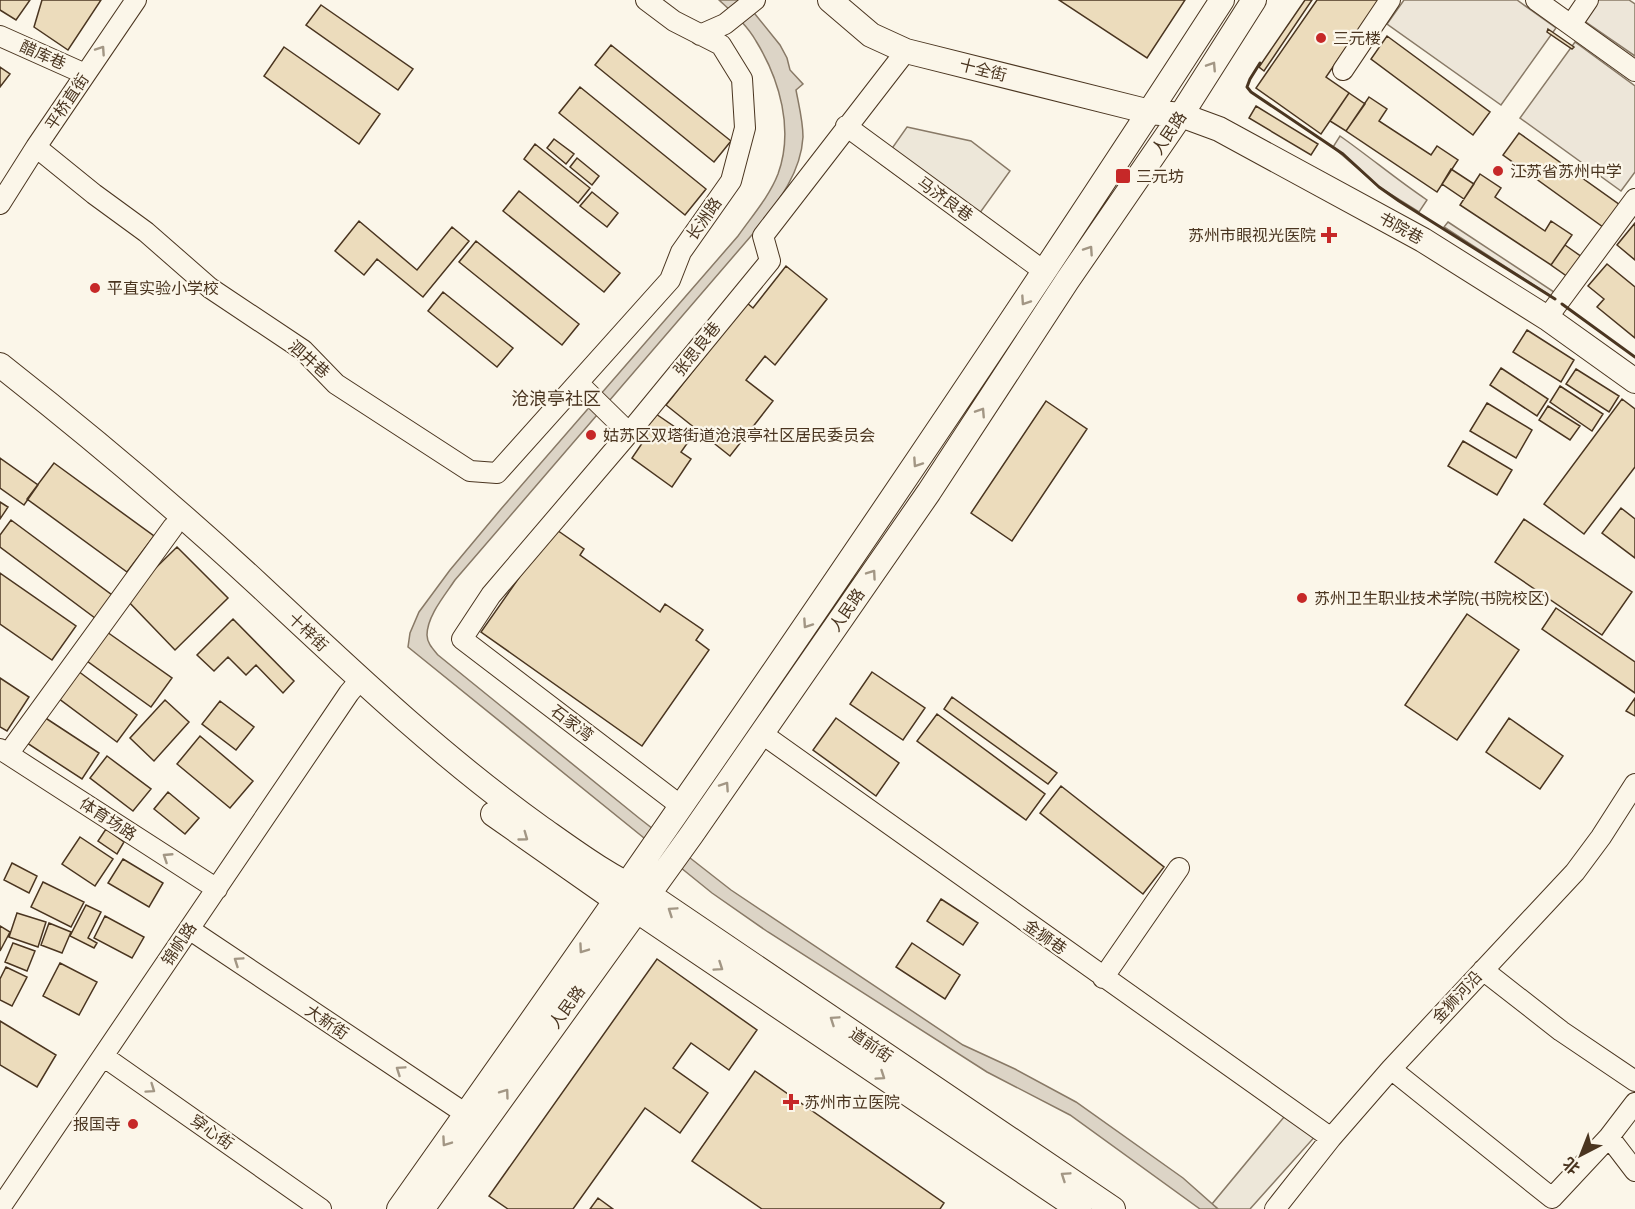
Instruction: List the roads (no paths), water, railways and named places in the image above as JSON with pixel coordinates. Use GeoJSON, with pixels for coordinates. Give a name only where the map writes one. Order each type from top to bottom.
{"type":"FeatureCollection","features":[{"type":"Feature","properties":{"kind":"main road","name":"十全街"},"geometry":{"type":"LineString","coordinates":[[830,0],[871,35],[906,51],[1150,112]]}},
{"type":"Feature","properties":{"kind":"main road","name":"人民路"},"geometry":{"type":"LineString","coordinates":[[422,1209],[655,866],[679,810],[1045,272],[1222,0]]}},
{"type":"Feature","properties":{"kind":"main road","name":"人民路"},"geometry":{"type":"LineString","coordinates":[[655,866],[692,834],[929,492],[1067,281],[1181,115],[1254,0]]}},
{"type":"Feature","properties":{"kind":"main road","name":"书院巷"},"geometry":{"type":"LineString","coordinates":[[1150,112],[1181,115],[1219,129],[1423,240],[1547,318],[1635,381]]}},
{"type":"Feature","properties":{"kind":"main road","name":"十梓街"},"geometry":{"type":"LineString","coordinates":[[0,365],[196,527],[355,687]]}},
{"type":"Feature","properties":{"kind":"main road","name":"十梓街"},"geometry":{"type":"LineString","coordinates":[[0,386],[63,435],[172,527],[355,687],[397,715],[476,779],[632,898]]}},
{"type":"Feature","properties":{"kind":"main road","name":"人民路"},"geometry":{"type":"LineString","coordinates":[[399,1209],[466,1114],[632,898]]}},
{"type":"Feature","properties":{"kind":"main road","name":"道前街"},"geometry":{"type":"LineString","coordinates":[[632,898],[1079,1209]]}},
{"type":"Feature","properties":{"kind":"main road","name":"道前街"},"geometry":{"type":"LineString","coordinates":[[632,898],[1113,1209]]}},
{"type":"Feature","properties":{"kind":"street","name":"平桥直街"},"geometry":{"type":"LineString","coordinates":[[0,204],[136,0]]}},
{"type":"Feature","properties":{"kind":"street","name":"长洲路"},"geometry":{"type":"LineString","coordinates":[[584,389],[670,280],[681,252],[731,180],[745,128],[742,79],[721,45],[674,21],[646,0]]}},
{"type":"Feature","properties":{"kind":"street"},"geometry":{"type":"LineString","coordinates":[[1343,70],[1390,0]]}},
{"type":"Feature","properties":{"kind":"street"},"geometry":{"type":"LineString","coordinates":[[1536,0],[1635,72]]}},
{"type":"Feature","properties":{"kind":"street"},"geometry":{"type":"LineString","coordinates":[[1571,25],[1588,0]]}},
{"type":"Feature","properties":{"kind":"street"},"geometry":{"type":"LineString","coordinates":[[700,35],[725,24],[754,1]]}},
{"type":"Feature","properties":{"kind":"street","name":"醋库巷"},"geometry":{"type":"LineString","coordinates":[[0,36],[85,74]]}},
{"type":"Feature","properties":{"kind":"street","name":"张思良巷"},"geometry":{"type":"LineString","coordinates":[[462,639],[491,595],[770,261],[763,236],[906,51]]}},
{"type":"Feature","properties":{"kind":"street","name":"马济良巷"},"geometry":{"type":"LineString","coordinates":[[846,126],[1045,272]]}},
{"type":"Feature","properties":{"kind":"street","name":"泗井巷"},"geometry":{"type":"LineString","coordinates":[[36,147],[146,232],[210,288],[303,350],[336,384],[470,471],[497,473],[584,389]]}},
{"type":"Feature","properties":{"kind":"street"},"geometry":{"type":"LineString","coordinates":[[1547,318],[1635,199]]}},
{"type":"Feature","properties":{"kind":"street"},"geometry":{"type":"LineString","coordinates":[[584,389],[628,433]]}},
{"type":"Feature","properties":{"kind":"street"},"geometry":{"type":"LineString","coordinates":[[4,752],[172,527]]}},
{"type":"Feature","properties":{"kind":"street","name":"石家湾"},"geometry":{"type":"LineString","coordinates":[[462,639],[679,810]]}},
{"type":"Feature","properties":{"kind":"street","name":"锦帆路"},"geometry":{"type":"LineString","coordinates":[[0,1208],[355,687]]}},
{"type":"Feature","properties":{"kind":"street","name":"金狮巷"},"geometry":{"type":"LineString","coordinates":[[761,733],[1331,1138]]}},
{"type":"Feature","properties":{"kind":"street","name":"体育场路"},"geometry":{"type":"LineString","coordinates":[[4,752],[217,889]]}},
{"type":"Feature","properties":{"kind":"street","name":"金狮河沿"},"geometry":{"type":"LineString","coordinates":[[1280,1208],[1331,1138],[1391,1069],[1580,865],[1635,784]]}},
{"type":"Feature","properties":{"kind":"street"},"geometry":{"type":"LineString","coordinates":[[1103,978],[1179,868]]}},
{"type":"Feature","properties":{"kind":"street","name":"大新街"},"geometry":{"type":"LineString","coordinates":[[189,929],[466,1114]]}},
{"type":"Feature","properties":{"kind":"street"},"geometry":{"type":"LineString","coordinates":[[1483,970],[1561,1031],[1635,1081]]}},
{"type":"Feature","properties":{"kind":"street","name":"穿心街"},"geometry":{"type":"LineString","coordinates":[[103,1056],[321,1209]]}},
{"type":"Feature","properties":{"kind":"street"},"geometry":{"type":"LineString","coordinates":[[1391,1069],[1552,1198],[1609,1137],[1635,1103]]}},
{"type":"Feature","properties":{"kind":"street"},"geometry":{"type":"LineString","coordinates":[[1609,1137],[1635,1171]]}},
{"type":"Feature","properties":{"kind":"place","name":"三元楼"},"geometry":{"type":"Point","coordinates":[1321,38]}},
{"type":"Feature","properties":{"kind":"place","name":"江苏省苏州中学"},"geometry":{"type":"Point","coordinates":[1498,171]}},
{"type":"Feature","properties":{"kind":"place","name":"三元坊"},"geometry":{"type":"Point","coordinates":[1123,176]}},
{"type":"Feature","properties":{"kind":"place","name":"苏州市眼视光医院"},"geometry":{"type":"Point","coordinates":[1329,235]}},
{"type":"Feature","properties":{"kind":"place","name":"平直实验小学校"},"geometry":{"type":"Point","coordinates":[95,288]}},
{"type":"Feature","properties":{"kind":"place","name":"姑苏区双塔街道沧浪亭社区居民委员会"},"geometry":{"type":"Point","coordinates":[591,435]}},
{"type":"Feature","properties":{"kind":"place","name":"苏州卫生职业技术学院(书院校区)"},"geometry":{"type":"Point","coordinates":[1302,598]}},
{"type":"Feature","properties":{"kind":"place","name":"苏州市立医院"},"geometry":{"type":"Point","coordinates":[791,1102]}},
{"type":"Feature","properties":{"kind":"place","name":"报国寺"},"geometry":{"type":"Point","coordinates":[133,1124]}},
{"type":"Feature","properties":{"kind":"district","name":"沧浪亭社区"},"geometry":{"type":"Point","coordinates":[556,399]}}]}
